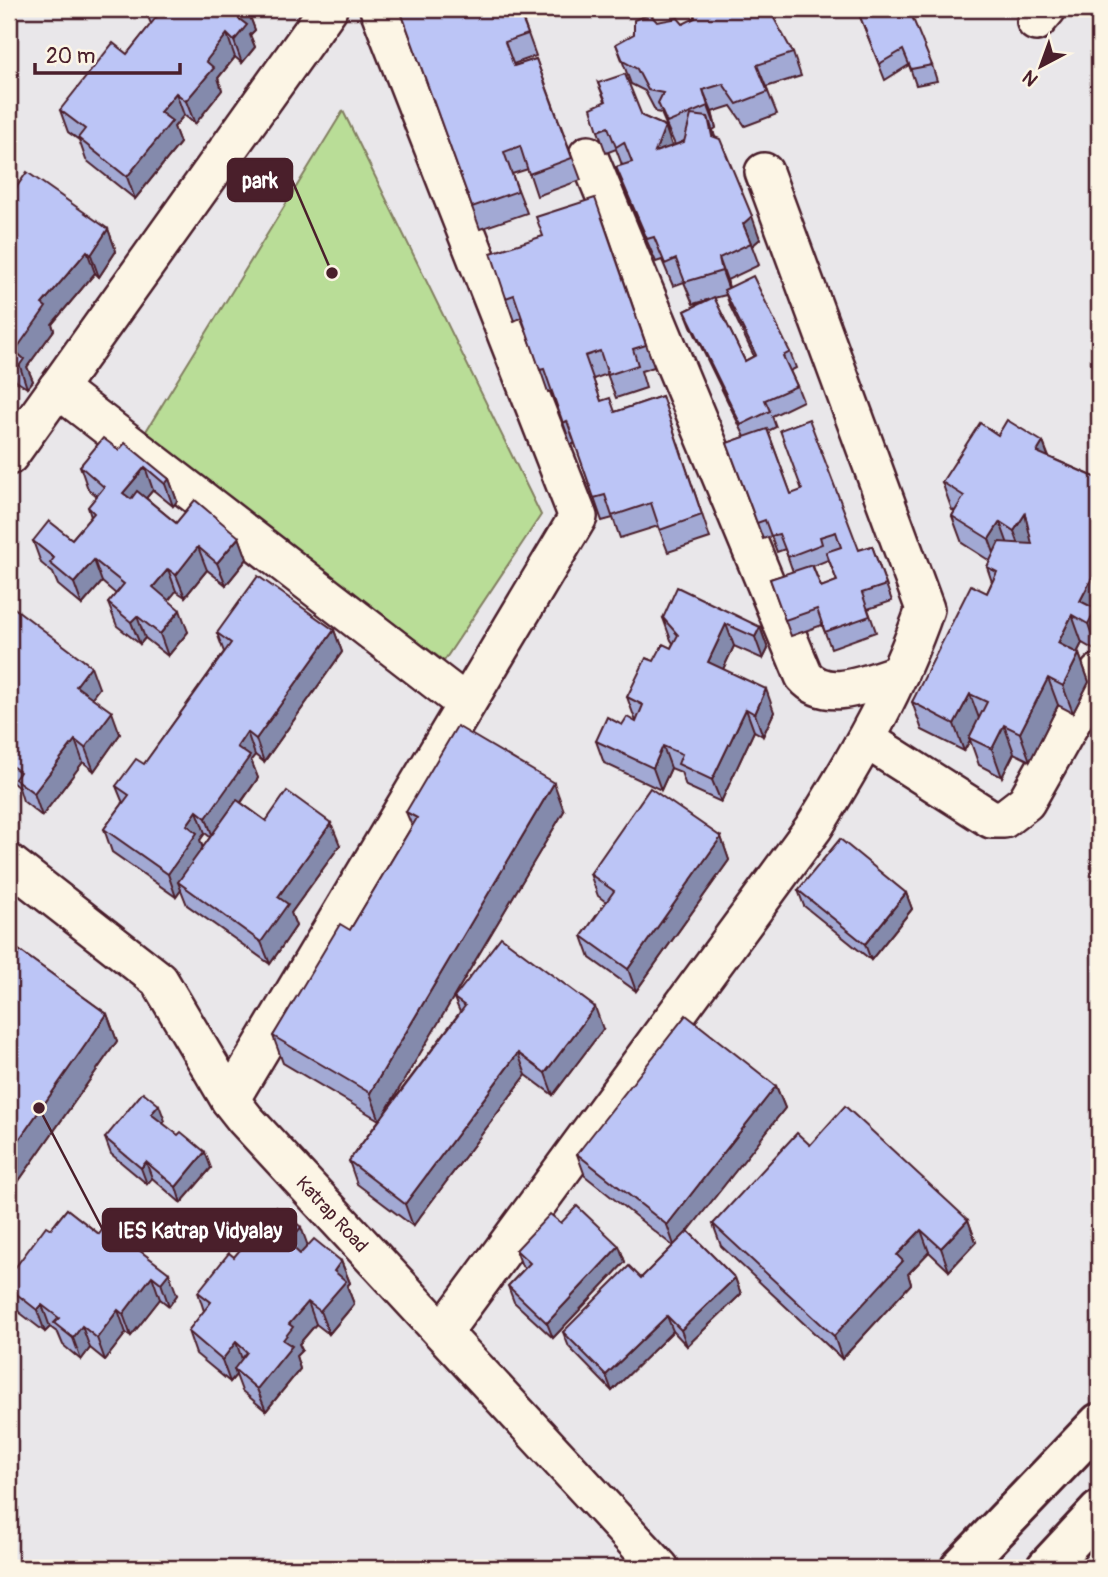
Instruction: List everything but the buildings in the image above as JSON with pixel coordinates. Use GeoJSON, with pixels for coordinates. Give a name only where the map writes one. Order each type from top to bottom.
{"type":"FeatureCollection","features":[{"type":"Feature","properties":{"kind":"street"},"geometry":{"type":"LineString","coordinates":[[9,456],[328,9]]}},
{"type":"Feature","properties":{"kind":"street"},"geometry":{"type":"LineString","coordinates":[[230,1100],[578,517],[379,9]]}},
{"type":"Feature","properties":{"kind":"street"},"geometry":{"type":"LineString","coordinates":[[588,155],[804,676],[812,685],[836,691],[899,674]]}},
{"type":"Feature","properties":{"kind":"street"},"geometry":{"type":"LineString","coordinates":[[443,1332],[814,827],[867,740],[912,648],[925,609],[764,172]]}},
{"type":"Feature","properties":{"kind":"street"},"geometry":{"type":"LineString","coordinates":[[57,388],[466,704]]}},
{"type":"Feature","properties":{"kind":"street"},"geometry":{"type":"LineString","coordinates":[[867,740],[991,819],[1004,819],[1026,802],[1099,673]]}},
{"type":"Feature","properties":{"kind":"street","name":"Katrap Road"},"geometry":{"type":"LineString","coordinates":[[9,863],[159,980],[230,1100],[245,1119],[660,1568]]}},
{"type":"Feature","properties":{"kind":"street"},"geometry":{"type":"LineString","coordinates":[[960,1568],[1099,1423]]}},
{"type":"Feature","properties":{"kind":"street"},"geometry":{"type":"LineString","coordinates":[[1046,1568],[1099,1511]]}},
{"type":"Feature","properties":{"kind":"green space"},"geometry":{"type":"Polygon","coordinates":[[[343,111],[541,515],[444,661],[143,436],[343,111]]]}},
{"type":"Feature","properties":{"kind":"place","name":"park"},"geometry":{"type":"Point","coordinates":[332,273]}},
{"type":"Feature","properties":{"kind":"place","name":"IES Katrap Vidyalay"},"geometry":{"type":"Point","coordinates":[39,1108]}}]}
